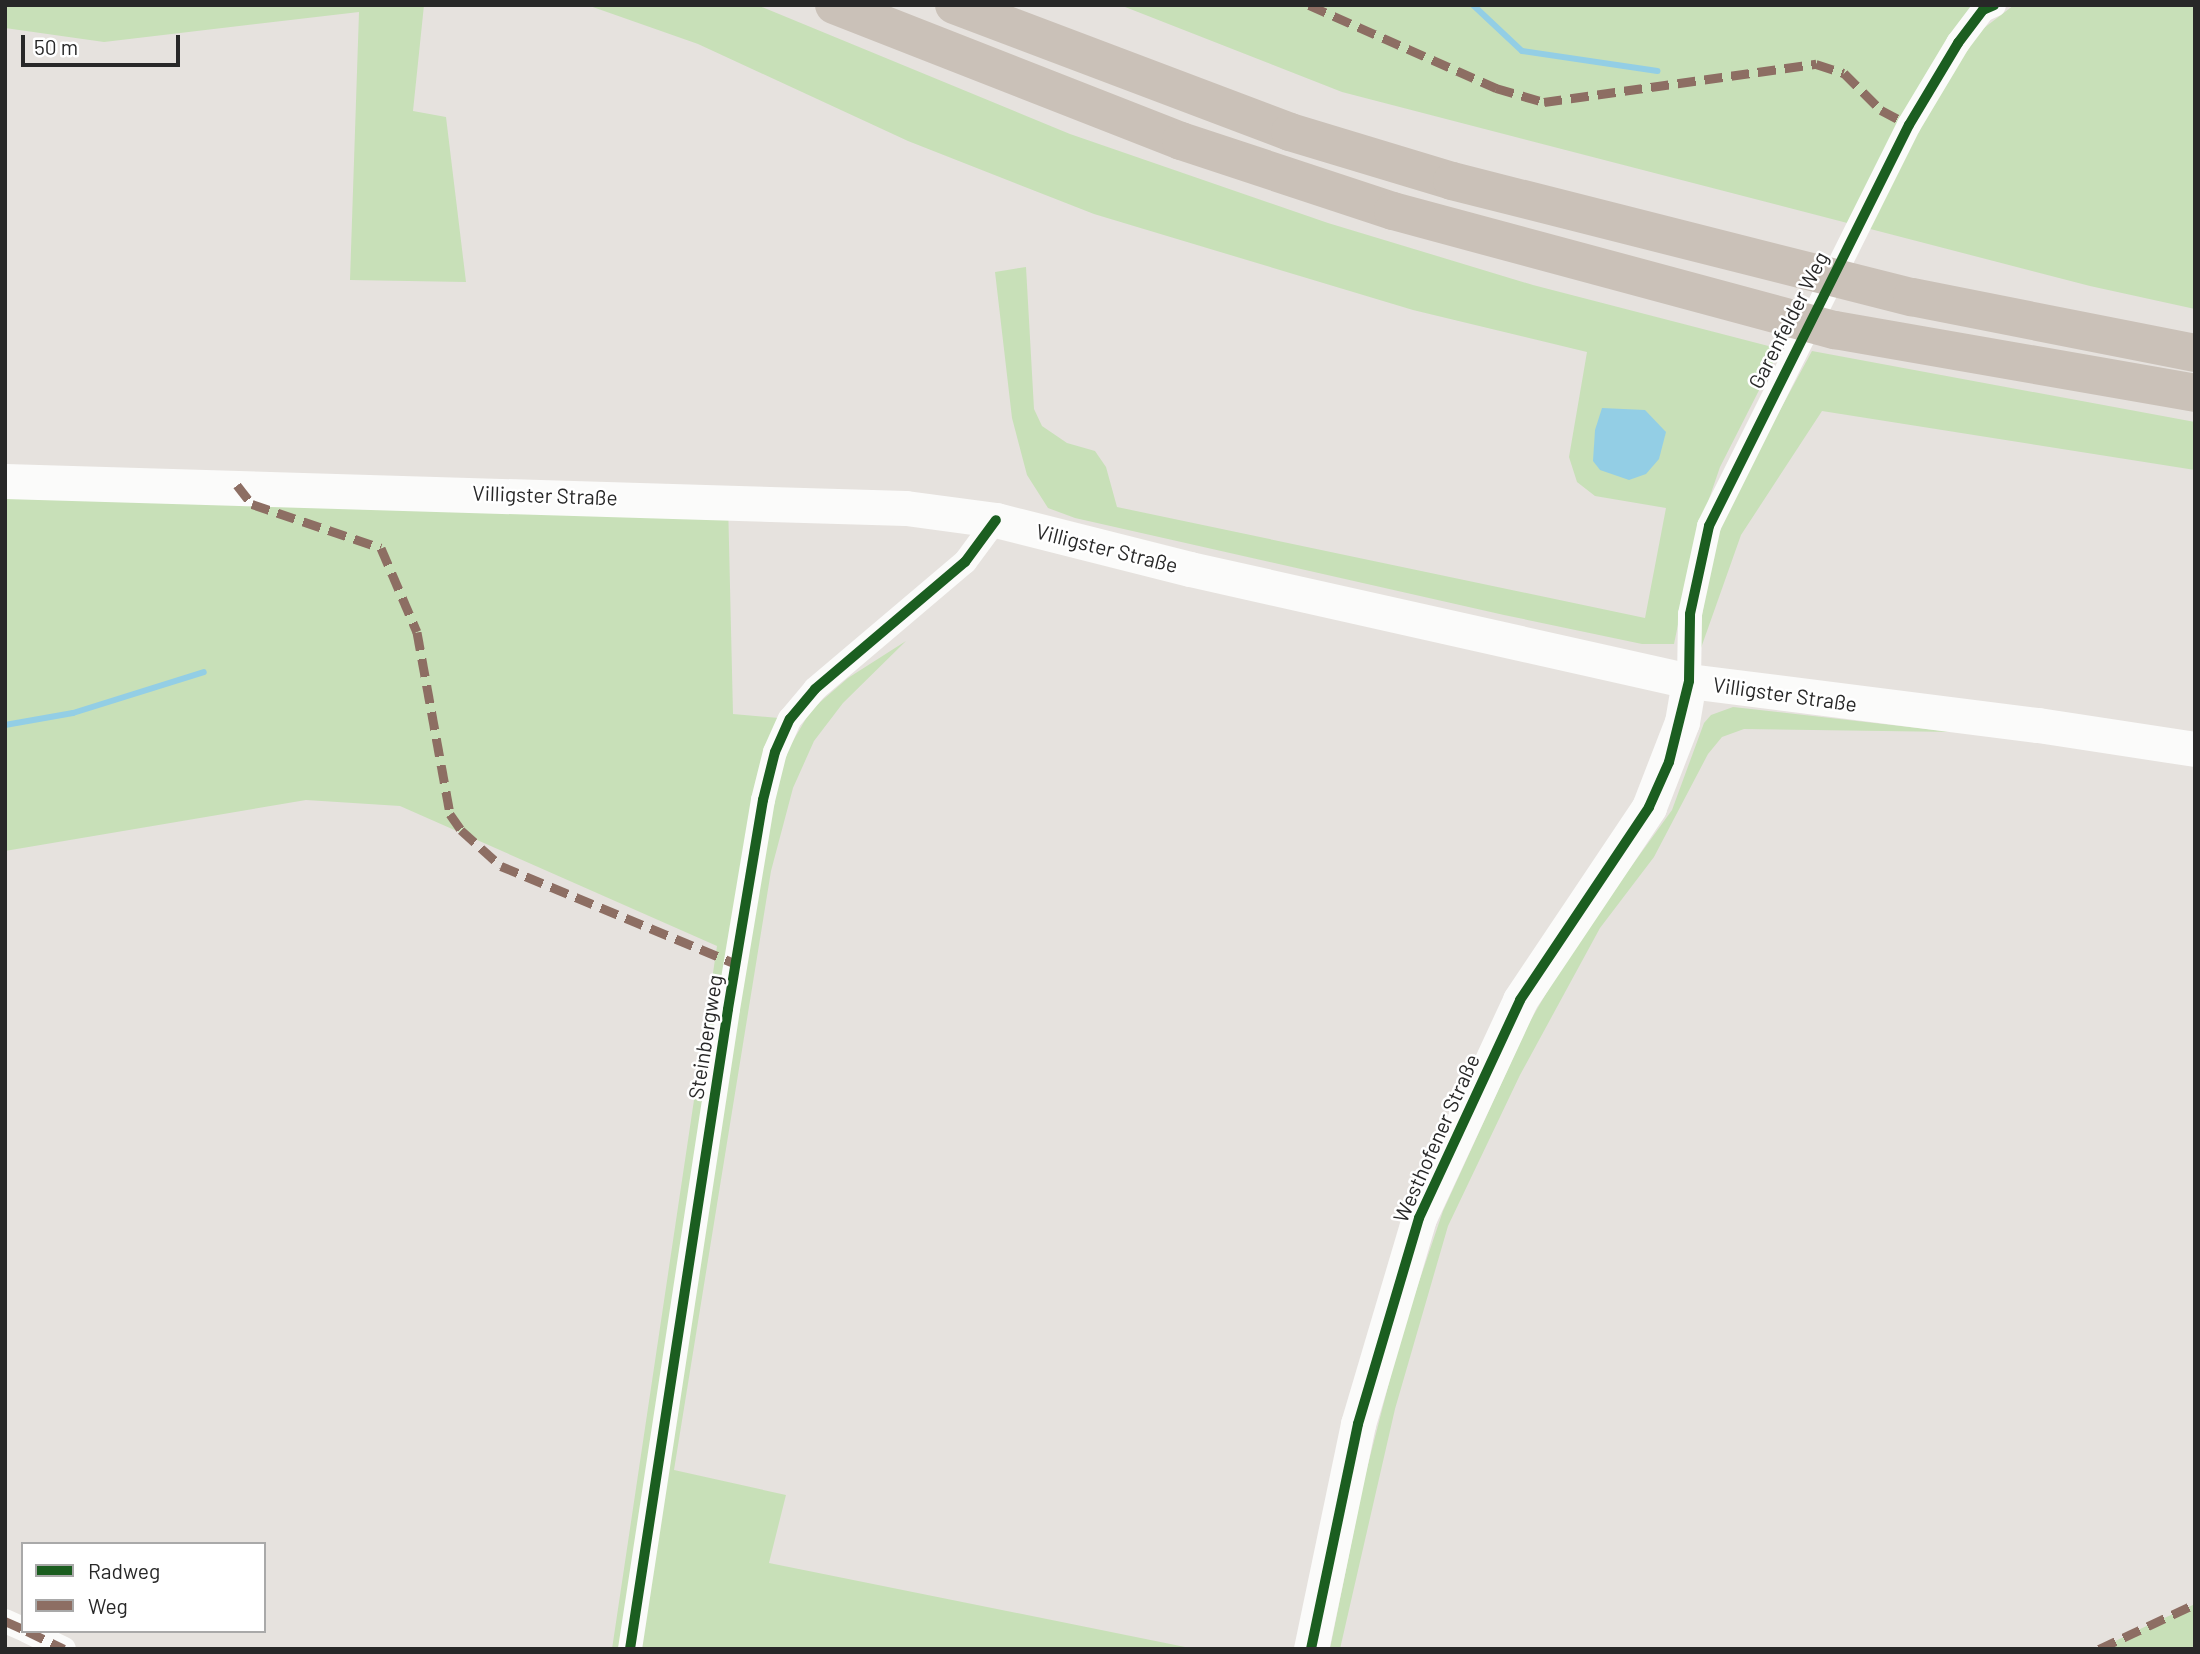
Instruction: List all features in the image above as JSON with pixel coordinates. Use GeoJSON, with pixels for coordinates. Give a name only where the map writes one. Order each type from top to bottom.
{"type":"FeatureCollection","features":[{"type":"Feature","properties":{"kind":"highway"},"geometry":{"type":"LineString","coordinates":[[834,5],[1181,141],[1405,215],[1835,330],[2195,393]]}},
{"type":"Feature","properties":{"kind":"highway"},"geometry":{"type":"LineString","coordinates":[[954,5],[1290,132],[1452,181],[1912,297],[2195,353]]}},
{"type":"Feature","properties":{"kind":"main road","name":"Villigster Straße"},"geometry":{"type":"LineString","coordinates":[[5,481],[906,508],[996,520],[1190,569],[1689,681],[2050,726],[2195,750]]}},
{"type":"Feature","properties":{"kind":"main road","name":"Westhofener Straße"},"geometry":{"type":"LineString","coordinates":[[1311,1649],[1365,1397],[1419,1218],[1520,1000],[1649,807],[1682,722],[1689,681]]}},
{"type":"Feature","properties":{"kind":"street","name":"Garenfelder Weg"},"geometry":{"type":"LineString","coordinates":[[1689,681],[1690,614],[1709,526],[1875,190],[1958,43],[1983,10],[1994,5]]}},
{"type":"Feature","properties":{"kind":"street","name":"Steinbergweg"},"geometry":{"type":"LineString","coordinates":[[630,1649],[728,1009],[763,800],[775,752],[789,719],[815,689],[965,562],[996,520]]}},
{"type":"Feature","properties":{"kind":"street"},"geometry":{"type":"LineString","coordinates":[[5,1621],[21,1628]]}},
{"type":"Feature","properties":{"kind":"street"},"geometry":{"type":"LineString","coordinates":[[31,1633],[64,1649]]}},
{"type":"Feature","properties":{"kind":"green space"},"geometry":{"type":"Polygon","coordinates":[[[5,5],[424,5],[413,111],[446,117],[466,282],[350,280],[359,12],[104,42],[5,28],[5,5]]]}},
{"type":"Feature","properties":{"kind":"green space"},"geometry":{"type":"Polygon","coordinates":[[[587,5],[757,5],[1070,134],[1328,223],[1533,285],[1780,349],[1720,467],[1696,537],[1674,644],[1642,644],[1504,615],[1075,518],[1048,508],[1027,475],[1012,418],[995,272],[1026,267],[1034,409],[1042,426],[1067,443],[1095,451],[1106,467],[1117,507],[1645,618],[1666,508],[1595,496],[1577,482],[1569,457],[1587,352],[1413,310],[1094,214],[908,141],[698,44],[587,5]]]}},
{"type":"Feature","properties":{"kind":"green space"},"geometry":{"type":"Polygon","coordinates":[[[1120,5],[1974,5],[1984,28],[2014,5],[2195,5],[2195,309],[2090,286],[1342,92],[1120,5]]]}},
{"type":"Feature","properties":{"kind":"green space"},"geometry":{"type":"Polygon","coordinates":[[[1812,351],[2195,422],[2195,470],[1822,411],[1741,535],[1701,648],[1697,645],[1717,526],[1812,351]]]}},
{"type":"Feature","properties":{"kind":"green space"},"geometry":{"type":"Polygon","coordinates":[[[5,494],[728,501],[733,714],[790,719],[625,1649],[612,1649],[717,946],[400,806],[306,800],[5,851],[5,494]]]}},
{"type":"Feature","properties":{"kind":"green space"},"geometry":{"type":"Polygon","coordinates":[[[906,641],[843,703],[814,741],[793,788],[771,871],[674,1470],[786,1495],[769,1563],[1195,1649],[637,1649],[730,1042],[783,758],[811,710],[848,678],[906,641]]]}},
{"type":"Feature","properties":{"kind":"green space"},"geometry":{"type":"Polygon","coordinates":[[[1733,707],[1953,732],[1744,729],[1722,737],[1708,754],[1654,857],[1600,928],[1520,1075],[1448,1226],[1395,1409],[1340,1649],[1330,1649],[1364,1480],[1402,1332],[1443,1211],[1529,1023],[1573,947],[1672,810],[1704,723],[1711,715],[1733,707]]]}},
{"type":"Feature","properties":{"kind":"green space"},"geometry":{"type":"Polygon","coordinates":[[[2195,1604],[2195,1649],[2099,1649],[2138,1630],[2195,1604]]]}},
{"type":"Feature","properties":{"kind":"water"},"geometry":{"type":"Polygon","coordinates":[[[1602,408],[1645,410],[1666,432],[1659,459],[1646,474],[1629,480],[1600,470],[1593,461],[1595,430],[1602,408]]]}},
{"type":"Feature","properties":{"kind":"waterway"},"geometry":{"type":"LineString","coordinates":[[1473,5],[1522,51],[1658,71]]}},
{"type":"Feature","properties":{"kind":"waterway"},"geometry":{"type":"LineString","coordinates":[[5,725],[73,713],[204,672]]}},
{"type":"Feature","properties":{"kind":"marked path"},"geometry":{"type":"LineString","coordinates":[[1309,5],[1496,88],[1544,102],[1816,64],[1844,73],[1881,110],[1909,125]]}},
{"type":"Feature","properties":{"kind":"marked path"},"geometry":{"type":"LineString","coordinates":[[237,485],[252,504],[381,548],[417,632],[450,814],[461,830],[501,866],[736,964]]}},
{"type":"Feature","properties":{"kind":"marked path"},"geometry":{"type":"LineString","coordinates":[[2099,1649],[2195,1604]]}},
{"type":"Feature","properties":{"kind":"marked path"},"geometry":{"type":"LineString","coordinates":[[5,1621],[21,1628]]}},
{"type":"Feature","properties":{"kind":"marked path"},"geometry":{"type":"LineString","coordinates":[[31,1633],[64,1649]]}},
{"type":"Feature","properties":{"kind":"cycle path"},"geometry":{"type":"LineString","coordinates":[[1311,1649],[1358,1424],[1419,1218],[1520,1000],[1649,807],[1669,762],[1689,681],[1690,614],[1709,526],[1909,125],[1958,43],[1983,10],[1994,5]]}},
{"type":"Feature","properties":{"kind":"cycle path"},"geometry":{"type":"LineString","coordinates":[[630,1649],[728,1009],[763,800],[775,752],[790,719],[815,689],[965,562],[996,520]]}}]}
